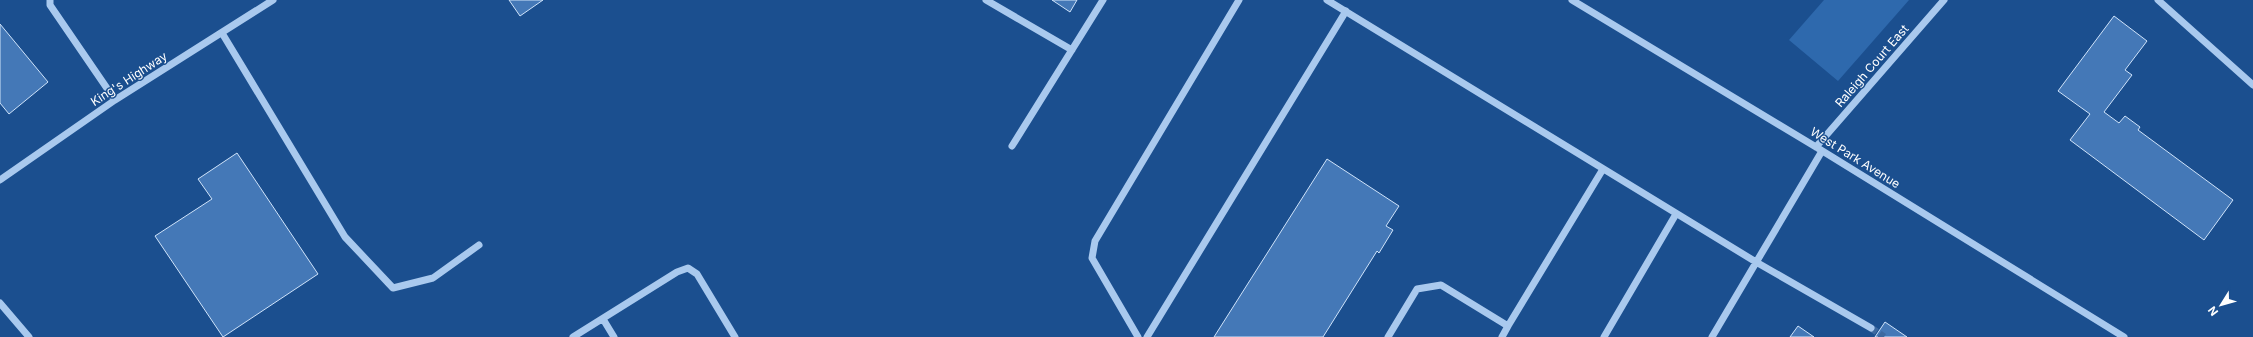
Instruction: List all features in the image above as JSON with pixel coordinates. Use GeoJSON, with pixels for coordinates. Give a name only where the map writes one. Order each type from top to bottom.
{"type":"FeatureCollection","features":[{"type":"Feature","properties":{"kind":"street"},"geometry":{"type":"LineString","coordinates":[[50,0],[50,5],[115,100]]}},
{"type":"Feature","properties":{"kind":"street","name":"King's Highway"},"geometry":{"type":"LineString","coordinates":[[0,180],[115,100],[272,0]]}},
{"type":"Feature","properties":{"kind":"street"},"geometry":{"type":"LineString","coordinates":[[986,0],[1072,50]]}},
{"type":"Feature","properties":{"kind":"street"},"geometry":{"type":"LineString","coordinates":[[1012,146],[1103,0]]}},
{"type":"Feature","properties":{"kind":"street"},"geometry":{"type":"LineString","coordinates":[[1138,337],[1092,258],[1095,242],[1239,0]]}},
{"type":"Feature","properties":{"kind":"street"},"geometry":{"type":"LineString","coordinates":[[1327,0],[1676,214],[1871,328]]}},
{"type":"Feature","properties":{"kind":"street","name":"West Park Avenue"},"geometry":{"type":"LineString","coordinates":[[1572,0],[1819,149],[2124,337]]}},
{"type":"Feature","properties":{"kind":"street","name":"Raleigh Court East"},"geometry":{"type":"LineString","coordinates":[[1712,337],[1819,149],[1944,0]]}},
{"type":"Feature","properties":{"kind":"street"},"geometry":{"type":"LineString","coordinates":[[2158,0],[2253,85]]}},
{"type":"Feature","properties":{"kind":"street"},"geometry":{"type":"LineString","coordinates":[[1147,337],[1346,12]]}},
{"type":"Feature","properties":{"kind":"street"},"geometry":{"type":"LineString","coordinates":[[222,33],[345,237],[393,288],[433,278],[478,245]]}},
{"type":"Feature","properties":{"kind":"street"},"geometry":{"type":"LineString","coordinates":[[1502,337],[1603,169]]}},
{"type":"Feature","properties":{"kind":"street"},"geometry":{"type":"LineString","coordinates":[[1604,337],[1676,214]]}},
{"type":"Feature","properties":{"kind":"street"},"geometry":{"type":"LineString","coordinates":[[574,337],[677,272],[688,268],[697,274],[735,337]]}},
{"type":"Feature","properties":{"kind":"street"},"geometry":{"type":"LineString","coordinates":[[1388,337],[1417,289],[1441,285],[1508,326]]}},
{"type":"Feature","properties":{"kind":"street"},"geometry":{"type":"LineString","coordinates":[[0,304],[29,337]]}},
{"type":"Feature","properties":{"kind":"street"},"geometry":{"type":"LineString","coordinates":[[603,319],[614,337]]}},
{"type":"Feature","properties":{"kind":"shaded area"},"geometry":{"type":"Polygon","coordinates":[[[1824,0],[1909,0],[1838,81],[1789,40],[1824,0]]]}},
{"type":"Feature","properties":{"kind":"building"},"geometry":{"type":"Polygon","coordinates":[[[509,0],[543,0],[520,16],[509,0]]]}},
{"type":"Feature","properties":{"kind":"building"},"geometry":{"type":"Polygon","coordinates":[[[1052,0],[1077,0],[1070,12],[1052,0]]]}},
{"type":"Feature","properties":{"kind":"building"},"geometry":{"type":"Polygon","coordinates":[[[2114,16],[2147,41],[2125,70],[2132,75],[2104,112],[2119,123],[2125,116],[2140,127],[2138,130],[2233,200],[2204,240],[2070,140],[2090,114],[2058,91],[2114,16]]]}},
{"type":"Feature","properties":{"kind":"building"},"geometry":{"type":"Polygon","coordinates":[[[0,24],[48,82],[9,114],[0,103],[0,24]]]}},
{"type":"Feature","properties":{"kind":"building"},"geometry":{"type":"Polygon","coordinates":[[[237,153],[318,274],[223,337],[155,236],[212,199],[198,179],[237,153]]]}},
{"type":"Feature","properties":{"kind":"building"},"geometry":{"type":"Polygon","coordinates":[[[1327,159],[1399,206],[1386,226],[1393,230],[1379,253],[1377,251],[1323,337],[1214,337],[1327,159]]]}},
{"type":"Feature","properties":{"kind":"building"},"geometry":{"type":"Polygon","coordinates":[[[1885,322],[1907,337],[1875,337],[1885,322]]]}},
{"type":"Feature","properties":{"kind":"building"},"geometry":{"type":"Polygon","coordinates":[[[1798,326],[1814,337],[1790,337],[1798,326]]]}},
{"type":"Feature","properties":{"kind":"tunnel"},"geometry":{"type":"LineString","coordinates":[[1871,328],[1884,337]]}}]}
